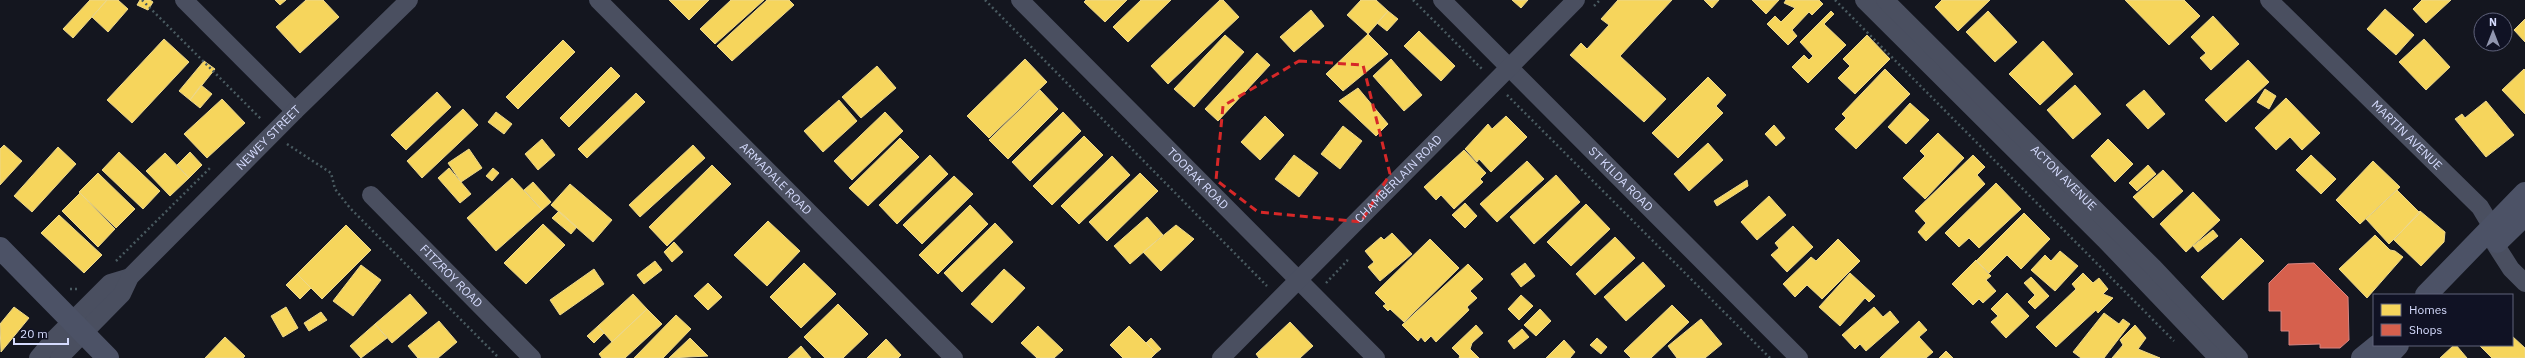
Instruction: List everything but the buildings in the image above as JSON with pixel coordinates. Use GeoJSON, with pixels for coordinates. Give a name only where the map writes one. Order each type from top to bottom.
{"type":"FeatureCollection","features":[{"type":"Feature","properties":{"kind":"street"},"geometry":{"type":"LineString","coordinates":[[184,0],[295,111]]}},
{"type":"Feature","properties":{"kind":"street","name":"NEWEY STREET"},"geometry":{"type":"LineString","coordinates":[[38,358],[122,294],[130,277],[295,111],[409,0]]}},
{"type":"Feature","properties":{"kind":"street","name":"ARMADALE ROAD"},"geometry":{"type":"LineString","coordinates":[[598,0],[954,358]]}},
{"type":"Feature","properties":{"kind":"street","name":"TOORAK ROAD"},"geometry":{"type":"LineString","coordinates":[[1020,0],[1376,358]]}},
{"type":"Feature","properties":{"kind":"street","name":"ST KILDA ROAD"},"geometry":{"type":"LineString","coordinates":[[1442,0],[1799,358]]}},
{"type":"Feature","properties":{"kind":"street","name":"CHAMBERLAIN ROAD"},"geometry":{"type":"LineString","coordinates":[[1221,358],[1576,0]]}},
{"type":"Feature","properties":{"kind":"street","name":"ACTON AVENUE"},"geometry":{"type":"LineString","coordinates":[[1864,0],[2104,239],[2218,358]]}},
{"type":"Feature","properties":{"kind":"street","name":"ACTON AVENUE"},"geometry":{"type":"LineString","coordinates":[[1885,0],[2154,268],[2239,358]]}},
{"type":"Feature","properties":{"kind":"street","name":"MARTIN AVENUE"},"geometry":{"type":"LineString","coordinates":[[2270,0],[2480,207],[2511,269],[2525,283]]}},
{"type":"Feature","properties":{"kind":"street"},"geometry":{"type":"LineString","coordinates":[[2447,294],[2525,193]]}},
{"type":"Feature","properties":{"kind":"street","name":"FITZROY ROAD"},"geometry":{"type":"LineString","coordinates":[[371,195],[532,358]]}},
{"type":"Feature","properties":{"kind":"street"},"geometry":{"type":"LineString","coordinates":[[2427,294],[2493,235],[2525,215]]}},
{"type":"Feature","properties":{"kind":"street"},"geometry":{"type":"LineString","coordinates":[[0,248],[108,358]]}},
{"type":"Feature","properties":{"kind":"street","name":"NEWEY STREET"},"geometry":{"type":"LineString","coordinates":[[59,358],[78,328]]}},
{"type":"Feature","properties":{"kind":"street"},"geometry":{"type":"LineString","coordinates":[[2362,358],[2377,346]]}},
{"type":"Feature","properties":{"kind":"street"},"geometry":{"type":"LineString","coordinates":[[2386,358],[2397,346]]}},
{"type":"Feature","properties":{"kind":"path"},"geometry":{"type":"LineString","coordinates":[[142,0],[274,132],[285,142],[331,173],[335,189],[350,208],[499,358]]}},
{"type":"Feature","properties":{"kind":"path"},"geometry":{"type":"LineString","coordinates":[[985,0],[1280,299]]}},
{"type":"Feature","properties":{"kind":"path"},"geometry":{"type":"LineString","coordinates":[[1413,0],[1770,358]]}},
{"type":"Feature","properties":{"kind":"path"},"geometry":{"type":"LineString","coordinates":[[1835,0],[2180,347]]}},
{"type":"Feature","properties":{"kind":"path"},"geometry":{"type":"LineString","coordinates":[[255,124],[282,98]]}},
{"type":"Feature","properties":{"kind":"path"},"geometry":{"type":"LineString","coordinates":[[115,262],[216,163]]}},
{"type":"Feature","properties":{"kind":"path"},"geometry":{"type":"LineString","coordinates":[[70,289],[86,287]]}},
{"type":"Feature","properties":{"kind":"path"},"geometry":{"type":"LineString","coordinates":[[1762,358],[1766,354]]}},
{"type":"Feature","properties":{"kind":"highlighted area"},"geometry":{"type":"Polygon","coordinates":[[[1299,61],[1363,65],[1390,174],[1361,222],[1258,212],[1216,180],[1223,106],[1299,61]]]}}]}
